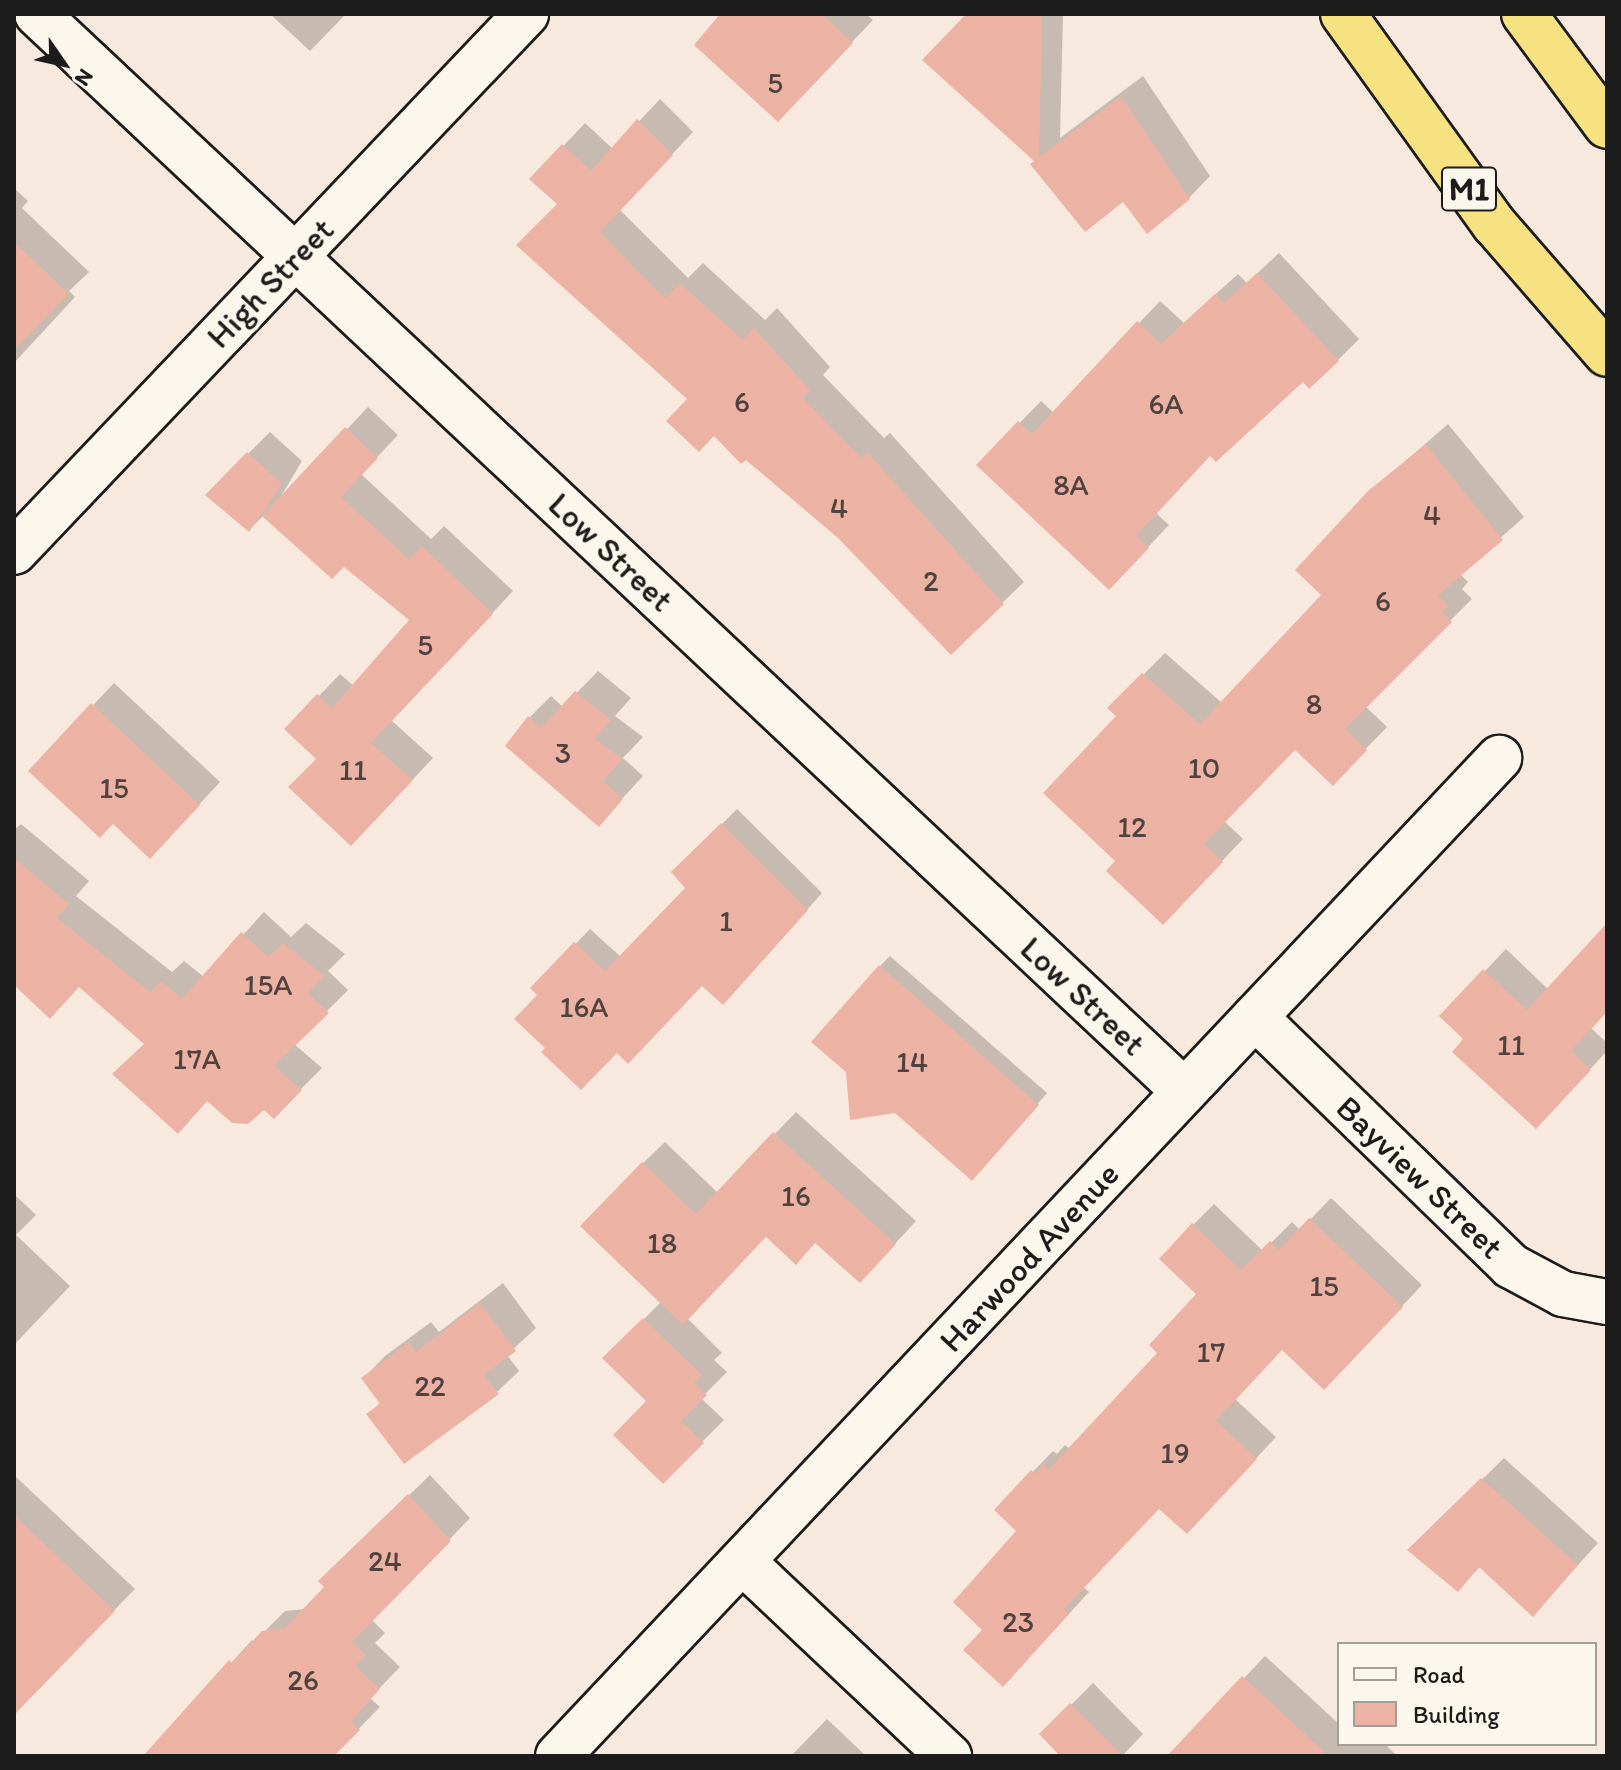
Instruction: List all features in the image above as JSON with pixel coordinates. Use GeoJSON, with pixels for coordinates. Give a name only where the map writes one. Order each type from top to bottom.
{"type":"FeatureCollection","features":[{"type":"Feature","properties":{"kind":"highway","name":"M1"},"geometry":{"type":"LineString","coordinates":[[1343,14],[1494,224],[1607,354]]}},
{"type":"Feature","properties":{"kind":"highway"},"geometry":{"type":"LineString","coordinates":[[1524,14],[1607,126]]}},
{"type":"Feature","properties":{"kind":"street","name":"Low Street"},"geometry":{"type":"LineString","coordinates":[[37,14],[1184,1091]]}},
{"type":"Feature","properties":{"kind":"street","name":"High Street"},"geometry":{"type":"LineString","coordinates":[[14,552],[526,14]]}},
{"type":"Feature","properties":{"kind":"street","name":"Harwood Avenue"},"geometry":{"type":"LineString","coordinates":[[558,1756],[744,1563],[1499,758]]}},
{"type":"Feature","properties":{"kind":"street","name":"Bayview Street"},"geometry":{"type":"LineString","coordinates":[[1255,1017],[1511,1266],[1563,1294],[1607,1302]]}},
{"type":"Feature","properties":{"kind":"street"},"geometry":{"type":"LineString","coordinates":[[744,1563],[949,1756]]}},
{"type":"Feature","properties":{"kind":"building"},"geometry":{"type":"Polygon","coordinates":[[[720,14],[822,14],[853,43],[778,122],[694,45],[720,14]]]}},
{"type":"Feature","properties":{"kind":"building"},"geometry":{"type":"Polygon","coordinates":[[[966,14],[1042,14],[1039,157],[1121,96],[1190,199],[1147,234],[1123,202],[1085,232],[1030,164],[1034,161],[922,60],[966,14]]]}},
{"type":"Feature","properties":{"kind":"building"},"geometry":{"type":"Polygon","coordinates":[[[637,119],[673,155],[600,232],[665,298],[680,283],[743,340],[754,328],[810,390],[803,398],[861,458],[868,453],[1004,604],[951,655],[838,538],[746,460],[741,464],[714,436],[699,452],[666,421],[687,399],[516,245],[557,204],[529,179],[562,144],[591,171],[637,119]]]}},
{"type":"Feature","properties":{"kind":"building"},"geometry":{"type":"Polygon","coordinates":[[[14,242],[69,294],[14,350],[14,242]]]}},
{"type":"Feature","properties":{"kind":"building"},"geometry":{"type":"Polygon","coordinates":[[[1257,273],[1339,361],[1309,389],[1303,382],[1216,462],[1210,456],[1136,536],[1149,548],[1109,590],[976,465],[1018,421],[1032,434],[1137,321],[1161,344],[1215,294],[1224,303],[1257,273]]]}},
{"type":"Feature","properties":{"kind":"building"},"geometry":{"type":"Polygon","coordinates":[[[345,427],[378,458],[341,497],[409,559],[422,546],[493,614],[371,743],[413,780],[351,846],[288,787],[316,759],[284,729],[317,694],[332,708],[409,620],[344,567],[332,579],[262,516],[345,427]]]}},
{"type":"Feature","properties":{"kind":"building"},"geometry":{"type":"Polygon","coordinates":[[[1426,444],[1503,540],[1438,595],[1448,605],[1442,612],[1452,622],[1345,729],[1367,750],[1333,786],[1295,750],[1204,844],[1223,862],[1163,925],[1106,871],[1115,861],[1043,793],[1116,716],[1107,708],[1142,673],[1200,724],[1321,595],[1295,570],[1368,491],[1426,444]]]}},
{"type":"Feature","properties":{"kind":"building"},"geometry":{"type":"Polygon","coordinates":[[[247,452],[282,484],[249,532],[205,495],[247,452]]]}},
{"type":"Feature","properties":{"kind":"building"},"geometry":{"type":"Polygon","coordinates":[[[575,691],[611,720],[595,739],[623,759],[603,781],[623,799],[599,827],[505,746],[528,716],[541,728],[575,691]]]}},
{"type":"Feature","properties":{"kind":"building"},"geometry":{"type":"Polygon","coordinates":[[[91,703],[200,805],[150,859],[113,824],[100,838],[28,771],[91,703]]]}},
{"type":"Feature","properties":{"kind":"building"},"geometry":{"type":"Polygon","coordinates":[[[721,823],[808,910],[723,1005],[702,986],[628,1064],[617,1053],[581,1090],[541,1052],[545,1048],[514,1019],[537,995],[530,988],[574,942],[605,971],[685,888],[671,872],[721,823]]]}},
{"type":"Feature","properties":{"kind":"building"},"geometry":{"type":"Polygon","coordinates":[[[14,858],[69,904],[57,918],[150,992],[161,981],[182,999],[241,932],[268,957],[283,943],[325,976],[308,993],[329,1013],[274,1066],[302,1090],[274,1119],[264,1110],[248,1124],[232,1123],[207,1101],[178,1134],[112,1074],[144,1044],[79,987],[50,1019],[14,985],[14,858]]]}},
{"type":"Feature","properties":{"kind":"building"},"geometry":{"type":"Polygon","coordinates":[[[1607,923],[1607,1012],[1571,1051],[1591,1070],[1536,1129],[1452,1052],[1463,1039],[1439,1016],[1483,969],[1527,1010],[1607,923]]]}},
{"type":"Feature","properties":{"kind":"building"},"geometry":{"type":"Polygon","coordinates":[[[879,965],[1039,1105],[972,1181],[895,1113],[850,1120],[846,1072],[811,1042],[879,965]]]}},
{"type":"Feature","properties":{"kind":"building"},"geometry":{"type":"Polygon","coordinates":[[[773,1132],[896,1244],[860,1283],[815,1243],[796,1265],[766,1237],[683,1325],[580,1226],[642,1162],[696,1214],[773,1132]]]}},
{"type":"Feature","properties":{"kind":"building"},"geometry":{"type":"Polygon","coordinates":[[[1309,1218],[1403,1307],[1324,1390],[1282,1350],[1216,1421],[1257,1459],[1187,1534],[1159,1509],[1064,1609],[1069,1614],[1003,1687],[963,1650],[982,1630],[953,1602],[1016,1531],[994,1510],[1031,1470],[1035,1474],[1043,1464],[1049,1469],[1157,1353],[1149,1345],[1196,1294],[1159,1259],[1192,1223],[1241,1270],[1270,1241],[1279,1250],[1309,1218]]]}},
{"type":"Feature","properties":{"kind":"building"},"geometry":{"type":"Polygon","coordinates":[[[480,1303],[516,1351],[484,1375],[499,1394],[404,1464],[366,1414],[380,1404],[361,1378],[409,1342],[416,1352],[480,1303]]]}},
{"type":"Feature","properties":{"kind":"building"},"geometry":{"type":"Polygon","coordinates":[[[643,1318],[702,1375],[694,1383],[707,1395],[681,1421],[704,1443],[663,1484],[613,1435],[646,1401],[602,1358],[643,1318]]]}},
{"type":"Feature","properties":{"kind":"building"},"geometry":{"type":"Polygon","coordinates":[[[1481,1478],[1578,1565],[1533,1617],[1479,1567],[1458,1592],[1407,1550],[1481,1478]]]}},
{"type":"Feature","properties":{"kind":"building"},"geometry":{"type":"Polygon","coordinates":[[[408,1494],[451,1541],[352,1642],[366,1655],[355,1666],[380,1689],[351,1721],[360,1730],[334,1756],[143,1756],[229,1660],[232,1663],[262,1631],[284,1629],[324,1587],[318,1581],[408,1494]]]}},
{"type":"Feature","properties":{"kind":"building"},"geometry":{"type":"Polygon","coordinates":[[[14,1515],[115,1611],[14,1715],[14,1515]]]}},
{"type":"Feature","properties":{"kind":"building"},"geometry":{"type":"Polygon","coordinates":[[[1242,1676],[1329,1756],[1167,1756],[1242,1676]]]}},
{"type":"Feature","properties":{"kind":"building"},"geometry":{"type":"Polygon","coordinates":[[[1070,1703],[1123,1756],[1060,1756],[1039,1734],[1070,1703]]]}}]}
